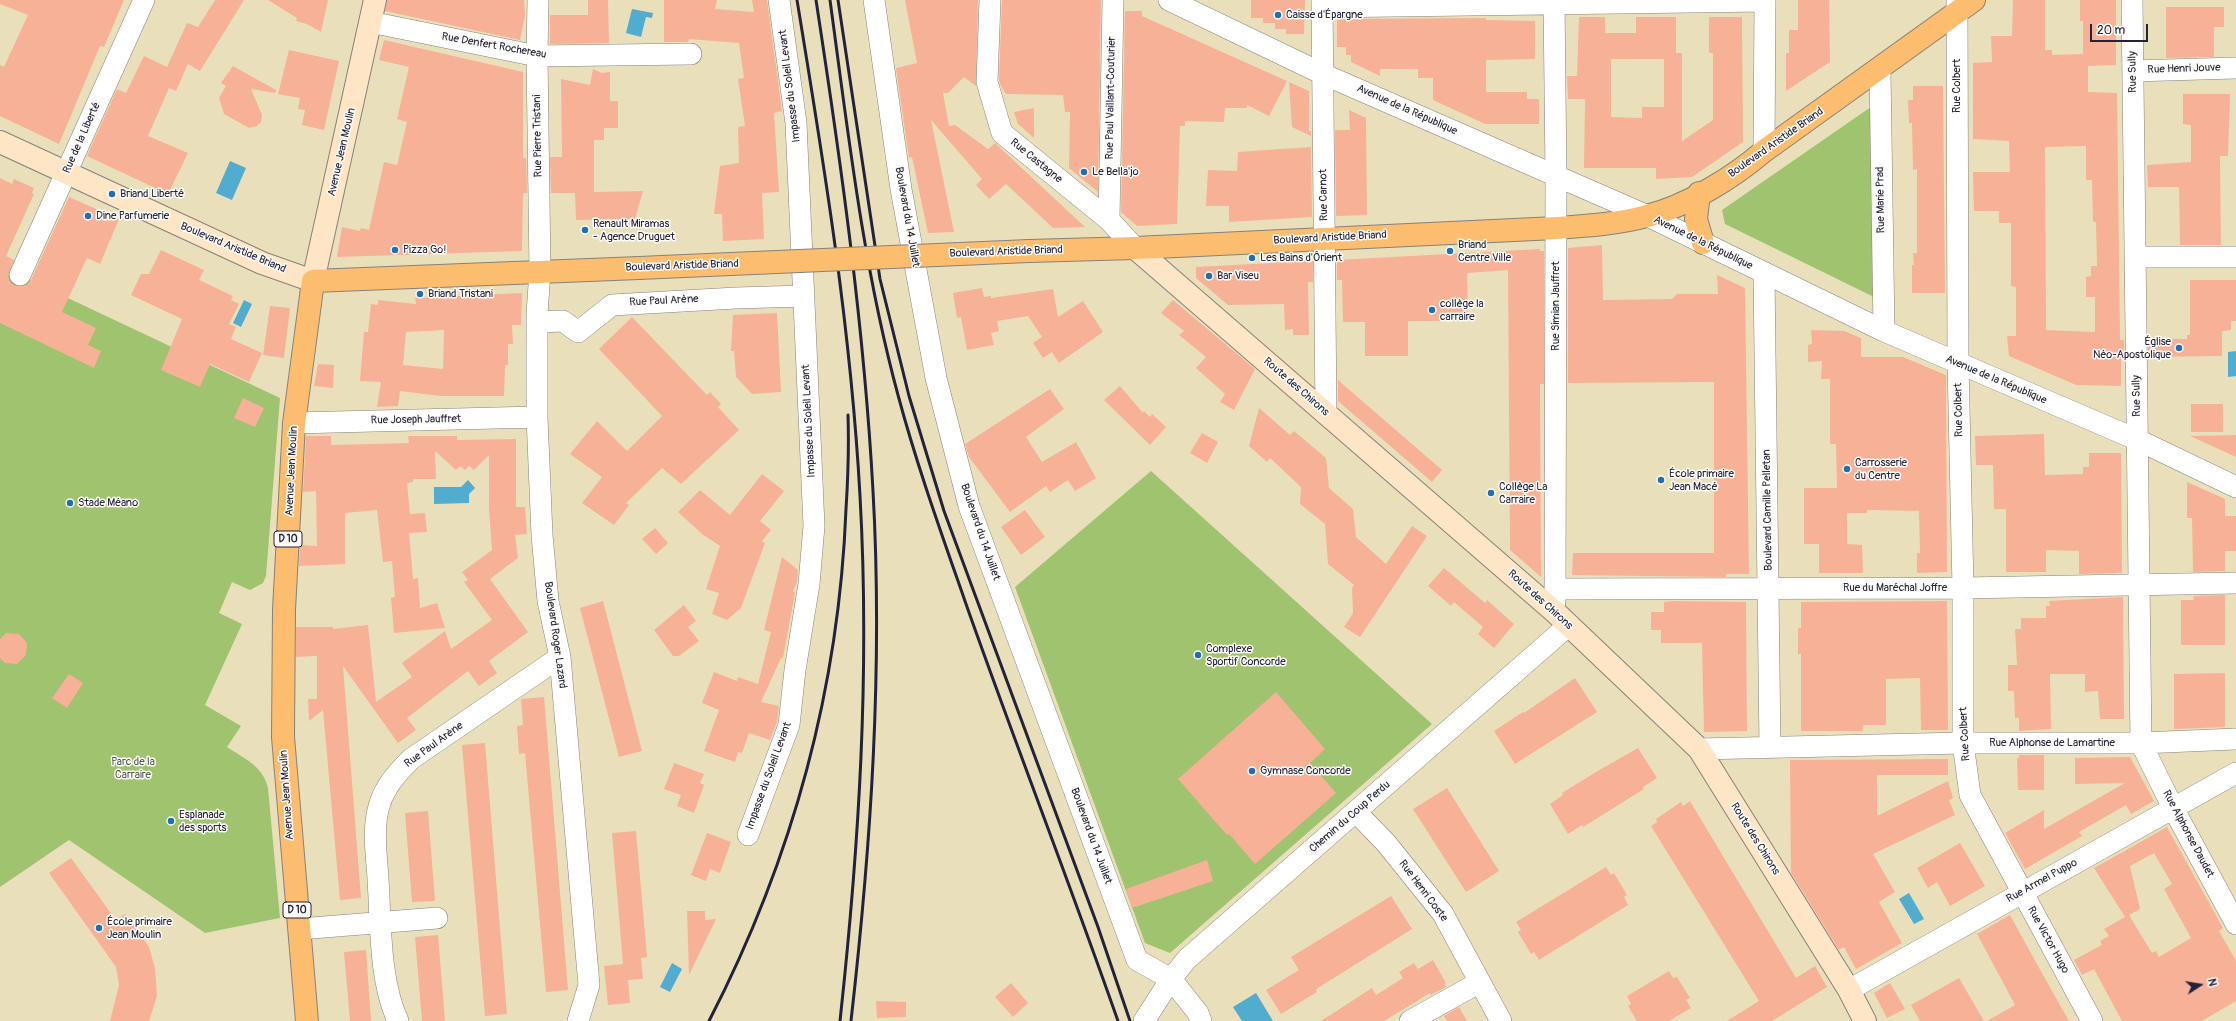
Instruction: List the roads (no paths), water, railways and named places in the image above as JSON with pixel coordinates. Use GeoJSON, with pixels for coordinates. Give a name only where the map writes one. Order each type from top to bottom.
{"type":"FeatureCollection","features":[{"type":"Feature","properties":{"kind":"main road","name":"Boulevard Aristide Briand"},"geometry":{"type":"LineString","coordinates":[[313,280],[1135,248],[1556,228],[1648,216],[1699,193],[1743,169],[1764,151],[1880,70],[1957,7],[1974,0]]}},
{"type":"Feature","properties":{"kind":"main road"},"geometry":{"type":"LineString","coordinates":[[1699,193],[1696,219],[1703,243]]}},
{"type":"Feature","properties":{"kind":"main road","name":"Avenue Jean Moulin"},"geometry":{"type":"LineString","coordinates":[[307,1021],[283,737],[284,615],[294,423],[313,280]]}},
{"type":"Feature","properties":{"kind":"street","name":"Rue de la Liberté"},"geometry":{"type":"LineString","coordinates":[[20,275],[144,0]]}},
{"type":"Feature","properties":{"kind":"street","name":"Avenue Jean Moulin"},"geometry":{"type":"LineString","coordinates":[[313,280],[375,0]]}},
{"type":"Feature","properties":{"kind":"street","name":"Rue Pierre Tristani"},"geometry":{"type":"LineString","coordinates":[[538,0],[537,56],[540,271]]}},
{"type":"Feature","properties":{"kind":"street","name":"Impasse du Soleil Levant"},"geometry":{"type":"LineString","coordinates":[[748,835],[789,725],[795,670],[809,584],[814,526],[796,123],[779,0]]}},
{"type":"Feature","properties":{"kind":"street","name":"Boulevard du 14 Juillet"},"geometry":{"type":"LineString","coordinates":[[874,0],[901,188],[936,378],[969,506],[1137,960],[1171,979]]}},
{"type":"Feature","properties":{"kind":"street","name":"Rue Castagne"},"geometry":{"type":"LineString","coordinates":[[990,0],[987,82],[1002,133],[1109,220],[1135,248]]}},
{"type":"Feature","properties":{"kind":"street","name":"Rue Paul Vaillant-Couturier"},"geometry":{"type":"LineString","coordinates":[[1109,220],[1113,0]]}},
{"type":"Feature","properties":{"kind":"street","name":"Avenue de la République"},"geometry":{"type":"LineString","coordinates":[[1169,0],[1323,74],[1648,216],[1884,331],[2138,440],[2236,487]]}},
{"type":"Feature","properties":{"kind":"street"},"geometry":{"type":"LineString","coordinates":[[1322,3],[1765,0],[1764,151]]}},
{"type":"Feature","properties":{"kind":"street","name":"Rue Sully"},"geometry":{"type":"LineString","coordinates":[[2132,0],[2141,743]]}},
{"type":"Feature","properties":{"kind":"street","name":"Rue Simian Jauffret"},"geometry":{"type":"LineString","coordinates":[[1554,2],[1556,176],[1555,589],[1562,619]]}},
{"type":"Feature","properties":{"kind":"street","name":"Rue Carnot"},"geometry":{"type":"LineString","coordinates":[[1322,3],[1326,414]]}},
{"type":"Feature","properties":{"kind":"street","name":"Rue Colbert"},"geometry":{"type":"LineString","coordinates":[[1957,7],[1958,363],[1963,588],[1963,743],[1970,795]]}},
{"type":"Feature","properties":{"kind":"street","name":"Rue Denfert Rochereau"},"geometry":{"type":"LineString","coordinates":[[370,22],[537,56],[691,54]]}},
{"type":"Feature","properties":{"kind":"street","name":"Rue Henri Jouve"},"geometry":{"type":"LineString","coordinates":[[2132,71],[2236,68]]}},
{"type":"Feature","properties":{"kind":"street","name":"Rue Marie Prad"},"geometry":{"type":"LineString","coordinates":[[1880,70],[1884,331]]}},
{"type":"Feature","properties":{"kind":"street","name":"Boulevard Aristide Briand"},"geometry":{"type":"LineString","coordinates":[[0,142],[262,262],[313,280]]}},
{"type":"Feature","properties":{"kind":"street","name":"Route des Chirons"},"geometry":{"type":"LineString","coordinates":[[1135,248],[1562,619],[1699,749],[1848,990],[1865,1021]]}},
{"type":"Feature","properties":{"kind":"street"},"geometry":{"type":"LineString","coordinates":[[2135,257],[2236,257]]}},
{"type":"Feature","properties":{"kind":"street","name":"Boulevard Roger Lazard"},"geometry":{"type":"LineString","coordinates":[[540,271],[537,322],[537,417],[542,534],[548,601],[560,657],[589,985],[578,1021]]}},
{"type":"Feature","properties":{"kind":"street","name":"Boulevard Camille Pelletan"},"geometry":{"type":"LineString","coordinates":[[1764,273],[1770,748]]}},
{"type":"Feature","properties":{"kind":"street","name":"Rue Paul Arène"},"geometry":{"type":"LineString","coordinates":[[537,322],[562,321],[578,332],[612,305],[804,296]]}},
{"type":"Feature","properties":{"kind":"street","name":"Rue Joseph Jauffret"},"geometry":{"type":"LineString","coordinates":[[294,423],[537,417]]}},
{"type":"Feature","properties":{"kind":"street","name":"Rue du Maréchal Joffre"},"geometry":{"type":"LineString","coordinates":[[1555,589],[1963,588],[2236,583]]}},
{"type":"Feature","properties":{"kind":"street","name":"Chemin du Coup Perdu"},"geometry":{"type":"LineString","coordinates":[[1144,1021],[1171,979],[1187,959],[1498,686],[1562,619]]}},
{"type":"Feature","properties":{"kind":"street","name":"Rue Paul Arène"},"geometry":{"type":"LineString","coordinates":[[381,922],[376,842],[376,816],[382,796],[392,777],[411,759],[560,657]]}},
{"type":"Feature","properties":{"kind":"street","name":"Rue Alphonse de Lamartine"},"geometry":{"type":"LineString","coordinates":[[1699,749],[1963,743],[2141,743],[2236,738]]}},
{"type":"Feature","properties":{"kind":"street","name":"Rue Alphonse Daudet"},"geometry":{"type":"LineString","coordinates":[[2141,743],[2173,808],[2236,924]]}},
{"type":"Feature","properties":{"kind":"street","name":"Rue Armel Puppo"},"geometry":{"type":"LineString","coordinates":[[1848,990],[2236,773]]}},
{"type":"Feature","properties":{"kind":"street","name":"Rue Victor Hugo"},"geometry":{"type":"LineString","coordinates":[[1970,795],[2092,1021]]}},
{"type":"Feature","properties":{"kind":"street","name":"Rue Henri Coste"},"geometry":{"type":"LineString","coordinates":[[1356,812],[1386,843],[1443,914],[1501,1021]]}},
{"type":"Feature","properties":{"kind":"street"},"geometry":{"type":"LineString","coordinates":[[299,929],[437,918]]}},
{"type":"Feature","properties":{"kind":"street"},"geometry":{"type":"LineString","coordinates":[[381,922],[386,980],[398,1021]]}},
{"type":"Feature","properties":{"kind":"street"},"geometry":{"type":"LineString","coordinates":[[1171,979],[1198,1013],[1201,1021]]}},
{"type":"Feature","properties":{"kind":"street"},"geometry":{"type":"LineString","coordinates":[[1410,1021],[1480,982]]}},
{"type":"Feature","properties":{"kind":"water"},"geometry":{"type":"Polygon","coordinates":[[[632,9],[653,13],[652,18],[646,17],[641,37],[626,33],[632,9]]]}},
{"type":"Feature","properties":{"kind":"water"},"geometry":{"type":"Polygon","coordinates":[[[230,161],[246,168],[232,200],[216,193],[230,161]]]}},
{"type":"Feature","properties":{"kind":"water"},"geometry":{"type":"Polygon","coordinates":[[[244,300],[252,304],[241,327],[233,323],[244,300]]]}},
{"type":"Feature","properties":{"kind":"water"},"geometry":{"type":"Polygon","coordinates":[[[2236,351],[2236,376],[2228,377],[2228,352],[2236,351]]]}},
{"type":"Feature","properties":{"kind":"water"},"geometry":{"type":"Polygon","coordinates":[[[468,480],[475,488],[469,494],[469,503],[434,504],[434,487],[461,487],[468,480]]]}},
{"type":"Feature","properties":{"kind":"water"},"geometry":{"type":"Polygon","coordinates":[[[1909,893],[1924,919],[1914,924],[1899,899],[1909,893]]]}},
{"type":"Feature","properties":{"kind":"water"},"geometry":{"type":"Polygon","coordinates":[[[672,963],[682,969],[670,992],[660,987],[672,963]]]}},
{"type":"Feature","properties":{"kind":"water"},"geometry":{"type":"Polygon","coordinates":[[[1256,993],[1273,1021],[1242,1021],[1233,1007],[1256,993]]]}},
{"type":"Feature","properties":{"kind":"railway"},"geometry":{"type":"LineString","coordinates":[[797,0],[817,123],[843,309],[856,434],[863,562],[864,628],[861,759],[853,890],[840,1021]]}},
{"type":"Feature","properties":{"kind":"railway"},"geometry":{"type":"LineString","coordinates":[[816,0],[843,183],[858,306],[869,429],[876,557],[877,624],[873,756],[864,889],[851,1021]]}},
{"type":"Feature","properties":{"kind":"railway"},"geometry":{"type":"LineString","coordinates":[[830,0],[850,149],[866,248],[875,297],[905,422],[966,604],[1118,1021]]}},
{"type":"Feature","properties":{"kind":"railway"},"geometry":{"type":"LineString","coordinates":[[838,0],[880,279],[909,396],[944,511],[1098,927],[1130,1021]]}},
{"type":"Feature","properties":{"kind":"railway"},"geometry":{"type":"LineString","coordinates":[[709,1021],[738,961],[764,899],[787,837],[806,773],[821,708],[833,643],[841,576],[848,474],[848,415]]}},
{"type":"Feature","properties":{"kind":"place","name":"Caisse d'Épargne"},"geometry":{"type":"Point","coordinates":[1278,15]}},
{"type":"Feature","properties":{"kind":"place","name":"Le Bella'jo"},"geometry":{"type":"Point","coordinates":[1084,172]}},
{"type":"Feature","properties":{"kind":"place","name":"Briand Liberté"},"geometry":{"type":"Point","coordinates":[112,194]}},
{"type":"Feature","properties":{"kind":"place","name":"Dine Parfumerie"},"geometry":{"type":"Point","coordinates":[88,216]}},
{"type":"Feature","properties":{"kind":"place","name":"Renault Miramas - Agence Druguet"},"geometry":{"type":"Point","coordinates":[585,230]}},
{"type":"Feature","properties":{"kind":"place","name":"Pizza Go!"},"geometry":{"type":"Point","coordinates":[395,250]}},
{"type":"Feature","properties":{"kind":"place","name":"Briand Centre Ville"},"geometry":{"type":"Point","coordinates":[1450,251]}},
{"type":"Feature","properties":{"kind":"place","name":"Les Bains d'Ôrient"},"geometry":{"type":"Point","coordinates":[1252,258]}},
{"type":"Feature","properties":{"kind":"place","name":"Bar Viseu"},"geometry":{"type":"Point","coordinates":[1209,276]}},
{"type":"Feature","properties":{"kind":"place","name":"Briand Tristani"},"geometry":{"type":"Point","coordinates":[420,294]}},
{"type":"Feature","properties":{"kind":"place","name":"collège la carraire"},"geometry":{"type":"Point","coordinates":[1432,310]}},
{"type":"Feature","properties":{"kind":"place","name":"Église Néo-Apostolique"},"geometry":{"type":"Point","coordinates":[2179,348]}},
{"type":"Feature","properties":{"kind":"place","name":"Carrosserie du Centre"},"geometry":{"type":"Point","coordinates":[1847,469]}},
{"type":"Feature","properties":{"kind":"place","name":"École primaire Jean Macé"},"geometry":{"type":"Point","coordinates":[1661,480]}},
{"type":"Feature","properties":{"kind":"place","name":"Collège La Carraire"},"geometry":{"type":"Point","coordinates":[1491,493]}},
{"type":"Feature","properties":{"kind":"place","name":"Stade Méano"},"geometry":{"type":"Point","coordinates":[70,503]}},
{"type":"Feature","properties":{"kind":"place","name":"Complexe Sportif Concorde"},"geometry":{"type":"Point","coordinates":[1198,655]}},
{"type":"Feature","properties":{"kind":"place","name":"Gymnase Concorde"},"geometry":{"type":"Point","coordinates":[1252,771]}},
{"type":"Feature","properties":{"kind":"place","name":"Esplanade des sports"},"geometry":{"type":"Point","coordinates":[171,821]}},
{"type":"Feature","properties":{"kind":"place","name":"École primaire Jean Moulin"},"geometry":{"type":"Point","coordinates":[99,928]}},
{"type":"Feature","properties":{"kind":"park label","name":"Parc de la Carraire"},"geometry":{"type":"Point","coordinates":[133,768]}}]}
